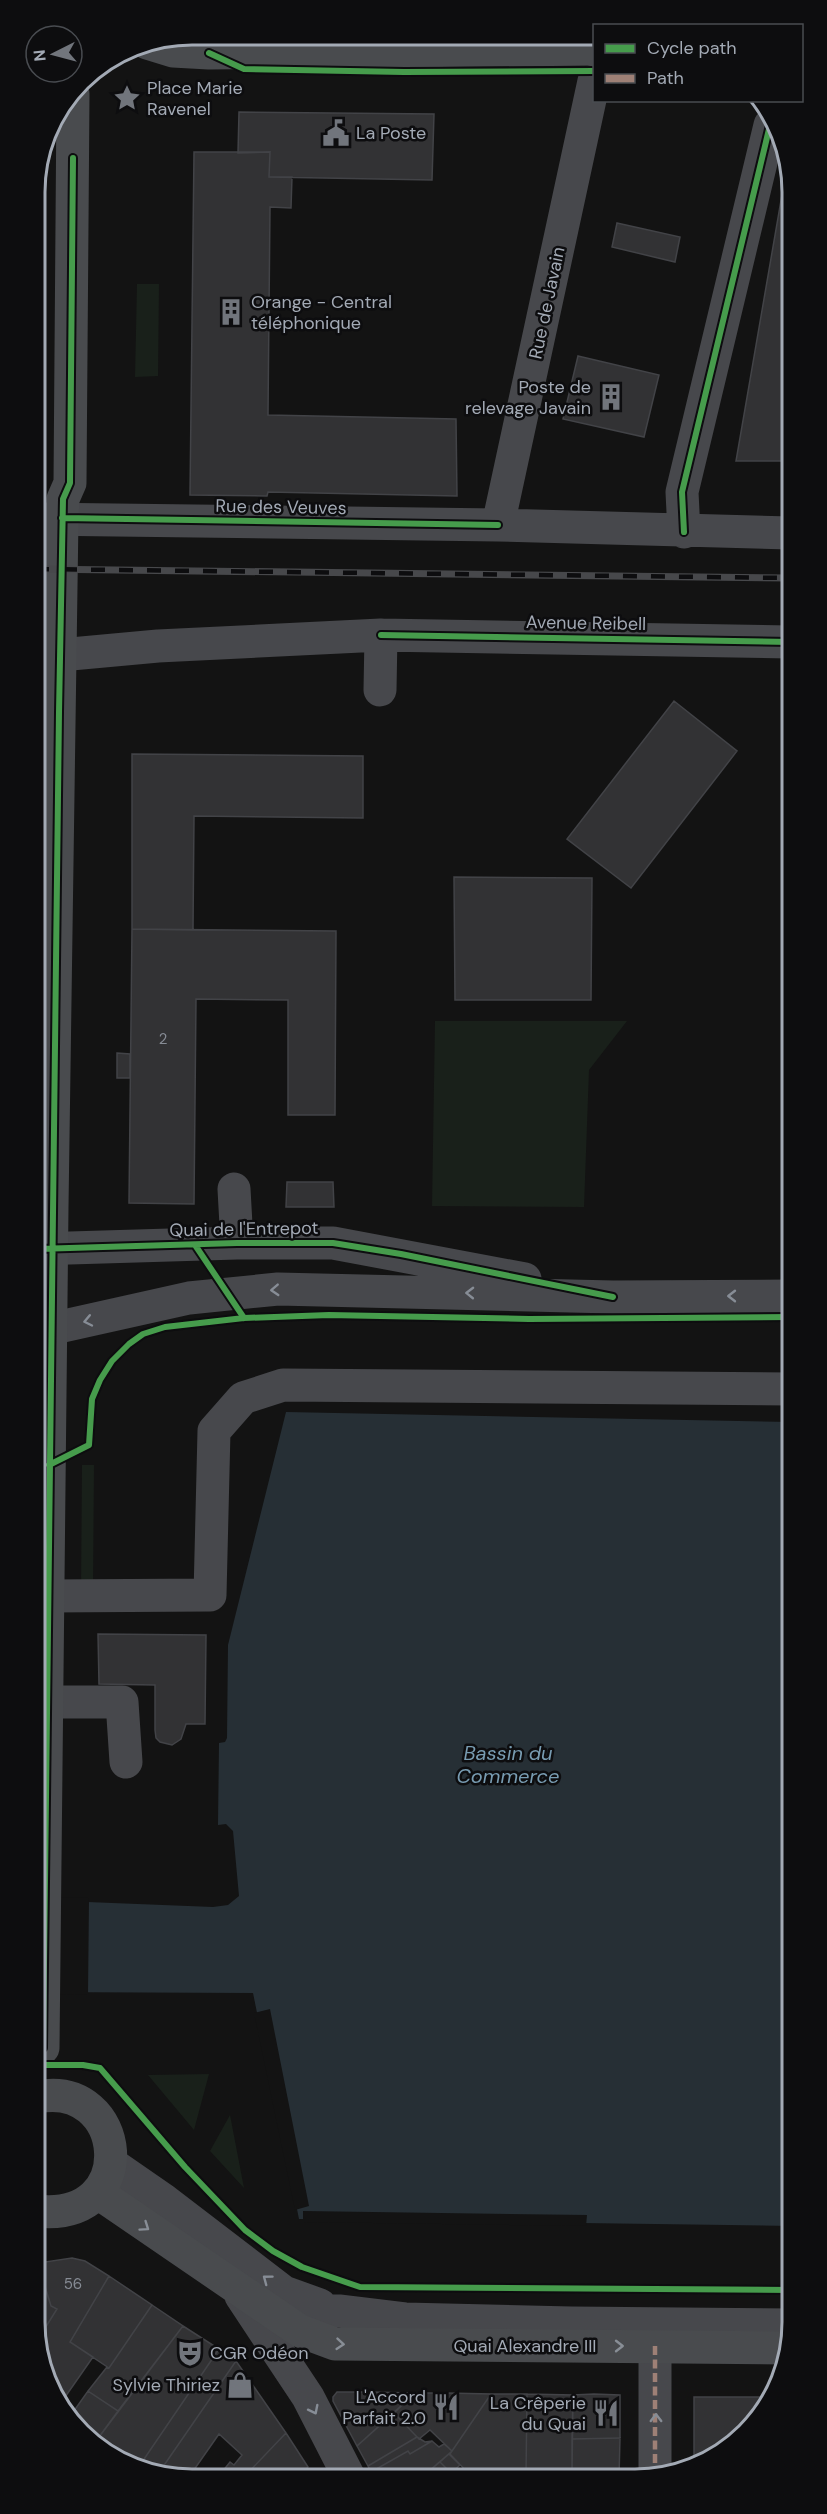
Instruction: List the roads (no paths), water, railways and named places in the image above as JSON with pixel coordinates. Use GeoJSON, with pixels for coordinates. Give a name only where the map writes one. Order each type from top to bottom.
{"type":"FeatureCollection","features":[{"type":"Feature","properties":{"kind":"main road"},"geometry":{"type":"LineString","coordinates":[[163,48],[209,53],[593,49]]}},
{"type":"Feature","properties":{"kind":"main road"},"geometry":{"type":"LineString","coordinates":[[45,1212],[60,655],[49,519],[63,499],[70,483],[72,108]]}},
{"type":"Feature","properties":{"kind":"main road"},"geometry":{"type":"LineString","coordinates":[[45,1262],[50,1329],[45,1355]]}},
{"type":"Feature","properties":{"kind":"main road"},"geometry":{"type":"LineString","coordinates":[[45,1457],[48,1596],[45,1666]]}},
{"type":"Feature","properties":{"kind":"main road"},"geometry":{"type":"LineString","coordinates":[[45,1760],[45,1860]]}},
{"type":"Feature","properties":{"kind":"main road"},"geometry":{"type":"LineString","coordinates":[[45,2056],[54,2065],[52,2096],[78,2100],[92,2110],[104,2126],[111,2144],[112,2164],[98,2193],[83,2204],[68,2209],[45,2212]]}},
{"type":"Feature","properties":{"kind":"main road","name":"Quai Alexandre III"},"geometry":{"type":"LineString","coordinates":[[98,2193],[300,2331],[335,2344],[779,2348]]}},
{"type":"Feature","properties":{"kind":"street","name":"Rue de Javain"},"geometry":{"type":"LineString","coordinates":[[498,525],[593,86]]}},
{"type":"Feature","properties":{"kind":"street"},"geometry":{"type":"LineString","coordinates":[[684,532],[682,492],[769,131]]}},
{"type":"Feature","properties":{"kind":"street","name":"Rue des Veuves"},"geometry":{"type":"LineString","coordinates":[[49,519],[498,525],[684,532],[782,533]]}},
{"type":"Feature","properties":{"kind":"street"},"geometry":{"type":"LineString","coordinates":[[380,690],[381,635]]}},
{"type":"Feature","properties":{"kind":"street","name":"Avenue Reibell"},"geometry":{"type":"LineString","coordinates":[[60,655],[159,646],[381,635],[782,642]]}},
{"type":"Feature","properties":{"kind":"street"},"geometry":{"type":"LineString","coordinates":[[234,1189],[237,1243]]}},
{"type":"Feature","properties":{"kind":"street","name":"Quai de l'Entrepot"},"geometry":{"type":"LineString","coordinates":[[45,1249],[237,1243],[333,1244],[401,1254],[613,1297]]}},
{"type":"Feature","properties":{"kind":"street","name":"Quai de l'Entrepot"},"geometry":{"type":"LineString","coordinates":[[50,1329],[189,1298],[278,1289],[613,1297],[782,1296]]}},
{"type":"Feature","properties":{"kind":"street"},"geometry":{"type":"LineString","coordinates":[[48,1596],[210,1595],[214,1431],[243,1398],[283,1385],[782,1389]]}},
{"type":"Feature","properties":{"kind":"street"},"geometry":{"type":"LineString","coordinates":[[45,1713],[122,1702],[126,1762]]}},
{"type":"Feature","properties":{"kind":"street","name":"Quai Alexandre III"},"geometry":{"type":"LineString","coordinates":[[112,2164],[164,2200],[284,2292],[339,2311]]}},
{"type":"Feature","properties":{"kind":"street"},"geometry":{"type":"LineString","coordinates":[[237,2290],[308,2397],[345,2469]]}},
{"type":"Feature","properties":{"kind":"street","name":"Quai Alexandre III"},"geometry":{"type":"LineString","coordinates":[[270,2311],[339,2311],[428,2319],[571,2324],[782,2325]]}},
{"type":"Feature","properties":{"kind":"street"},"geometry":{"type":"LineString","coordinates":[[655,2346],[656,2468]]}},
{"type":"Feature","properties":{"kind":"water","name":"Bassin du Commerce"},"geometry":{"type":"Polygon","coordinates":[[[286,1412],[782,1422],[782,2226],[299,2219],[253,1993],[45,1992],[45,1900],[213,1907],[228,1905],[239,1896],[233,1831],[226,1824],[218,1825],[219,1743],[225,1742],[227,1738],[228,1645],[286,1412]]]}},
{"type":"Feature","properties":{"kind":"railway"},"geometry":{"type":"LineString","coordinates":[[45,569],[782,578]]}},
{"type":"Feature","properties":{"kind":"place","name":"Place Marie Ravenel"},"geometry":{"type":"Point","coordinates":[127,98]}},
{"type":"Feature","properties":{"kind":"place","name":"La Poste"},"geometry":{"type":"Point","coordinates":[336,133]}},
{"type":"Feature","properties":{"kind":"place","name":"Orange - Central téléphonique"},"geometry":{"type":"Point","coordinates":[231,312]}},
{"type":"Feature","properties":{"kind":"place","name":"Poste de relevage Javain"},"geometry":{"type":"Point","coordinates":[611,397]}},
{"type":"Feature","properties":{"kind":"place","name":"CGR Odéon"},"geometry":{"type":"Point","coordinates":[190,2353]}},
{"type":"Feature","properties":{"kind":"place","name":"Sylvie Thiriez"},"geometry":{"type":"Point","coordinates":[240,2385]}},
{"type":"Feature","properties":{"kind":"place","name":"L'Accord Parfait 2.0"},"geometry":{"type":"Point","coordinates":[446,2407]}},
{"type":"Feature","properties":{"kind":"place","name":"La Crêperie du Quai"},"geometry":{"type":"Point","coordinates":[606,2413]}}]}
